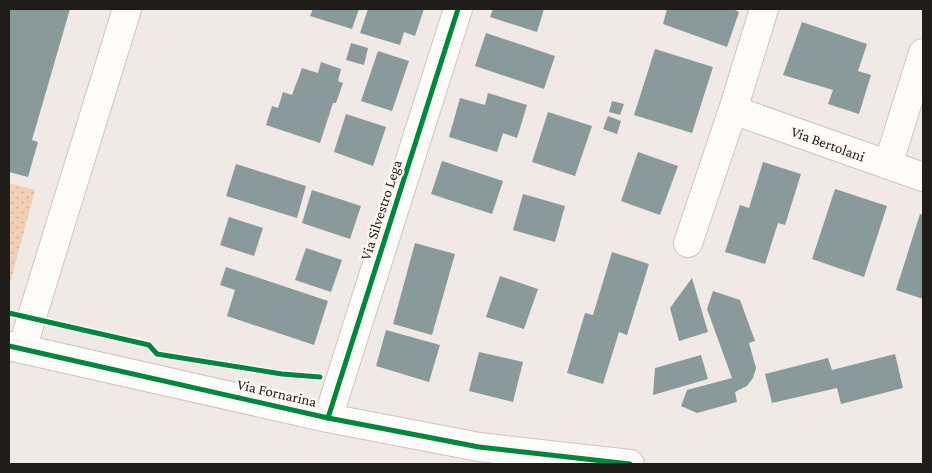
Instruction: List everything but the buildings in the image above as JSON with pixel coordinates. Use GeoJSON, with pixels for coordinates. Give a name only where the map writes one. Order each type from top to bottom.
{"type":"FeatureCollection","features":[{"type":"Feature","properties":{"kind":"street"},"geometry":{"type":"LineString","coordinates":[[16,347],[127,9]]}},
{"type":"Feature","properties":{"kind":"street","name":"Via Silvestro Lega"},"geometry":{"type":"LineString","coordinates":[[328,418],[458,9]]}},
{"type":"Feature","properties":{"kind":"street"},"geometry":{"type":"LineString","coordinates":[[688,243],[733,110],[764,9]]}},
{"type":"Feature","properties":{"kind":"street"},"geometry":{"type":"LineString","coordinates":[[888,166],[923,53]]}},
{"type":"Feature","properties":{"kind":"street","name":"Via Bertolani"},"geometry":{"type":"LineString","coordinates":[[733,110],[923,177]]}},
{"type":"Feature","properties":{"kind":"street","name":"Via Fornarina"},"geometry":{"type":"LineString","coordinates":[[16,347],[328,418],[479,447],[630,464]]}},
{"type":"Feature","properties":{"kind":"shaded area"},"geometry":{"type":"Polygon","coordinates":[[[9,183],[35,190],[9,287],[9,183]]]}},
{"type":"Feature","properties":{"kind":"cycle path"},"geometry":{"type":"LineString","coordinates":[[328,418],[458,9]]}},
{"type":"Feature","properties":{"kind":"cycle path"},"geometry":{"type":"LineString","coordinates":[[9,313],[149,345],[157,354],[282,374],[320,377]]}},
{"type":"Feature","properties":{"kind":"cycle path"},"geometry":{"type":"LineString","coordinates":[[9,346],[328,418],[479,447],[630,464]]}}]}
